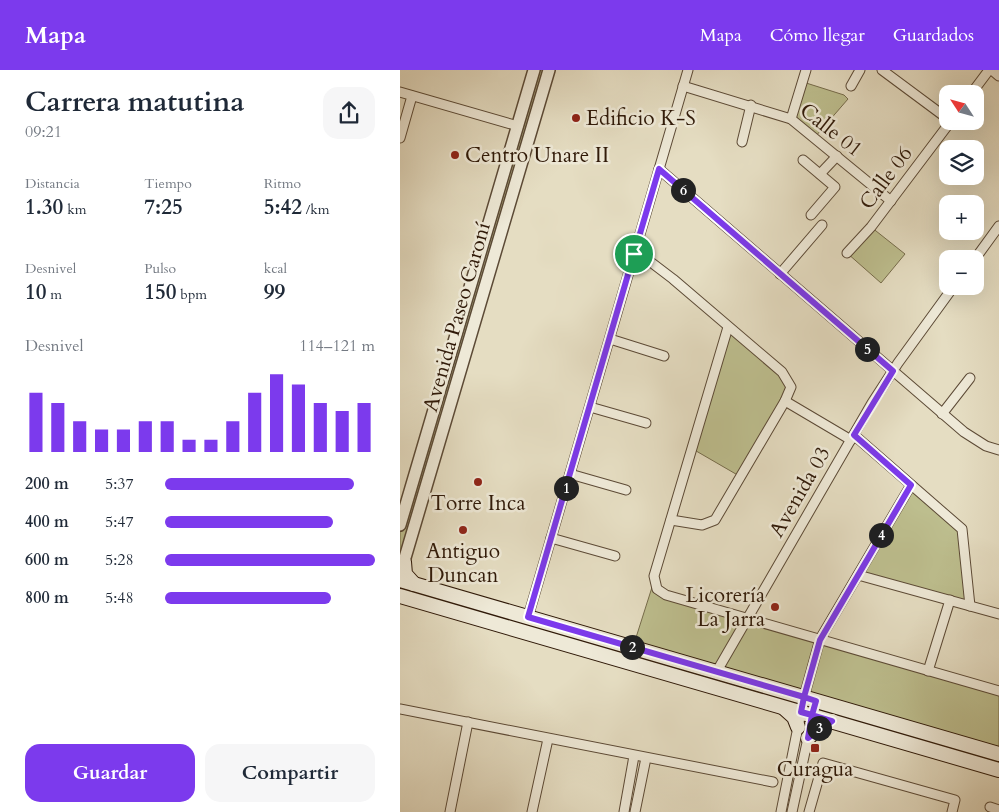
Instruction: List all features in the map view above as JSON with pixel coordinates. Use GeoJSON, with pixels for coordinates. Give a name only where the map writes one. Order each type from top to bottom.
{"type":"FeatureCollection","features":[{"type":"Feature","properties":{"kind":"main road"},"geometry":{"type":"LineString","coordinates":[[402,568],[407,582],[999,754]]}},
{"type":"Feature","properties":{"kind":"main road"},"geometry":{"type":"LineString","coordinates":[[400,596],[999,770]]}},
{"type":"Feature","properties":{"kind":"main road"},"geometry":{"type":"LineString","coordinates":[[400,605],[416,601]]}},
{"type":"Feature","properties":{"kind":"main road"},"geometry":{"type":"LineString","coordinates":[[782,706],[794,717],[798,727]]}},
{"type":"Feature","properties":{"kind":"main road"},"geometry":{"type":"LineString","coordinates":[[808,738],[832,721]]}},
{"type":"Feature","properties":{"kind":"street","name":"Avenida Paseo Caroní"},"geometry":{"type":"LineString","coordinates":[[400,525],[534,70]]}},
{"type":"Feature","properties":{"kind":"street","name":"Avenida Paseo Caroní"},"geometry":{"type":"LineString","coordinates":[[402,568],[549,70]]}},
{"type":"Feature","properties":{"kind":"street"},"geometry":{"type":"LineString","coordinates":[[528,617],[688,70]]}},
{"type":"Feature","properties":{"kind":"street"},"geometry":{"type":"LineString","coordinates":[[792,119],[806,70]]}},
{"type":"Feature","properties":{"kind":"street"},"geometry":{"type":"LineString","coordinates":[[851,86],[860,70]]}},
{"type":"Feature","properties":{"kind":"street"},"geometry":{"type":"LineString","coordinates":[[882,70],[939,112]]}},
{"type":"Feature","properties":{"kind":"street"},"geometry":{"type":"LineString","coordinates":[[979,85],[990,70],[999,76]]}},
{"type":"Feature","properties":{"kind":"street","name":"Calle 01"},"geometry":{"type":"LineString","coordinates":[[683,86],[751,105],[792,119],[890,201]]}},
{"type":"Feature","properties":{"kind":"street"},"geometry":{"type":"LineString","coordinates":[[400,92],[518,126]]}},
{"type":"Feature","properties":{"kind":"street"},"geometry":{"type":"LineString","coordinates":[[400,138],[412,96]]}},
{"type":"Feature","properties":{"kind":"street"},"geometry":{"type":"LineString","coordinates":[[742,142],[751,105]]}},
{"type":"Feature","properties":{"kind":"street","name":"Calle 06"},"geometry":{"type":"LineString","coordinates":[[847,253],[890,201],[944,130]]}},
{"type":"Feature","properties":{"kind":"street"},"geometry":{"type":"LineString","coordinates":[[820,174],[837,156]]}},
{"type":"Feature","properties":{"kind":"street"},"geometry":{"type":"LineString","coordinates":[[803,160],[835,187],[811,215]]}},
{"type":"Feature","properties":{"kind":"street"},"geometry":{"type":"LineString","coordinates":[[659,169],[971,438],[999,450]]}},
{"type":"Feature","properties":{"kind":"street"},"geometry":{"type":"LineString","coordinates":[[780,274],[822,225]]}},
{"type":"Feature","properties":{"kind":"street"},"geometry":{"type":"LineString","coordinates":[[981,250],[999,226]]}},
{"type":"Feature","properties":{"kind":"street"},"geometry":{"type":"LineString","coordinates":[[634,254],[658,267],[788,378],[791,386],[785,401],[715,520],[702,525],[671,520]]}},
{"type":"Feature","properties":{"kind":"street","name":"Avenida 03"},"geometry":{"type":"LineString","coordinates":[[717,671],[893,371],[948,295]]}},
{"type":"Feature","properties":{"kind":"street"},"geometry":{"type":"LineString","coordinates":[[728,327],[654,576],[657,589],[666,595],[999,691]]}},
{"type":"Feature","properties":{"kind":"street"},"geometry":{"type":"LineString","coordinates":[[610,339],[664,356]]}},
{"type":"Feature","properties":{"kind":"street"},"geometry":{"type":"LineString","coordinates":[[942,414],[970,378]]}},
{"type":"Feature","properties":{"kind":"street"},"geometry":{"type":"LineString","coordinates":[[785,401],[852,438],[962,529],[970,606]]}},
{"type":"Feature","properties":{"kind":"street"},"geometry":{"type":"LineString","coordinates":[[590,407],[646,423]]}},
{"type":"Feature","properties":{"kind":"street"},"geometry":{"type":"LineString","coordinates":[[570,474],[626,490]]}},
{"type":"Feature","properties":{"kind":"street"},"geometry":{"type":"LineString","coordinates":[[792,812],[808,738],[807,713],[820,640],[911,485]]}},
{"type":"Feature","properties":{"kind":"street"},"geometry":{"type":"LineString","coordinates":[[551,538],[615,556]]}},
{"type":"Feature","properties":{"kind":"street"},"geometry":{"type":"LineString","coordinates":[[858,574],[999,614]]}},
{"type":"Feature","properties":{"kind":"street"},"geometry":{"type":"LineString","coordinates":[[928,671],[950,600]]}},
{"type":"Feature","properties":{"kind":"street"},"geometry":{"type":"LineString","coordinates":[[400,709],[773,782]]}},
{"type":"Feature","properties":{"kind":"street"},"geometry":{"type":"LineString","coordinates":[[781,812],[798,727],[807,713]]}},
{"type":"Feature","properties":{"kind":"street"},"geometry":{"type":"LineString","coordinates":[[450,812],[468,722]]}},
{"type":"Feature","properties":{"kind":"street"},"geometry":{"type":"LineString","coordinates":[[532,812],[548,739]]}},
{"type":"Feature","properties":{"kind":"street"},"geometry":{"type":"LineString","coordinates":[[624,812],[634,756]]}},
{"type":"Feature","properties":{"kind":"street"},"geometry":{"type":"LineString","coordinates":[[635,812],[646,758]]}},
{"type":"Feature","properties":{"kind":"street"},"geometry":{"type":"LineString","coordinates":[[809,812],[823,763],[955,800],[952,812]]}},
{"type":"Feature","properties":{"kind":"green space"},"geometry":{"type":"Polygon","coordinates":[[[534,70],[549,70],[400,575],[400,525],[534,70]]]}},
{"type":"Feature","properties":{"kind":"green space"},"geometry":{"type":"Polygon","coordinates":[[[803,82],[844,95],[848,99],[815,137],[791,119],[803,82]]]}},
{"type":"Feature","properties":{"kind":"green space"},"geometry":{"type":"Polygon","coordinates":[[[871,227],[905,254],[881,283],[847,253],[871,227]]]}},
{"type":"Feature","properties":{"kind":"green space"},"geometry":{"type":"Polygon","coordinates":[[[728,327],[790,383],[741,477],[691,448],[728,327]]]}},
{"type":"Feature","properties":{"kind":"green space"},"geometry":{"type":"Polygon","coordinates":[[[911,485],[959,526],[970,606],[858,575],[911,485]]]}},
{"type":"Feature","properties":{"kind":"green space"},"geometry":{"type":"Polygon","coordinates":[[[400,580],[633,647],[654,581],[657,589],[999,691],[999,754],[805,697],[801,711],[400,596],[400,580]]]}},
{"type":"Feature","properties":{"kind":"place","name":"Edificio K-S"},"geometry":{"type":"Point","coordinates":[576,118]}},
{"type":"Feature","properties":{"kind":"place","name":"Centro Unare II"},"geometry":{"type":"Point","coordinates":[455,155]}},
{"type":"Feature","properties":{"kind":"place","name":"Torre Inca"},"geometry":{"type":"Point","coordinates":[478,482]}},
{"type":"Feature","properties":{"kind":"place","name":"Antiguo Duncan"},"geometry":{"type":"Point","coordinates":[463,530]}},
{"type":"Feature","properties":{"kind":"place","name":"Licorería La Jarra"},"geometry":{"type":"Point","coordinates":[775,607]}},
{"type":"Feature","properties":{"kind":"place","name":"Curagua"},"geometry":{"type":"Point","coordinates":[815,748]}},
{"type":"Feature","properties":{"kind":"route"},"geometry":{"type":"LineString","coordinates":[[634,254],[528,617],[804,697],[801,712],[812,715],[808,738],[817,729],[832,721],[812,715],[816,701],[804,697],[820,640],[911,485],[854,435],[893,371],[659,169],[634,254]]}}]}
